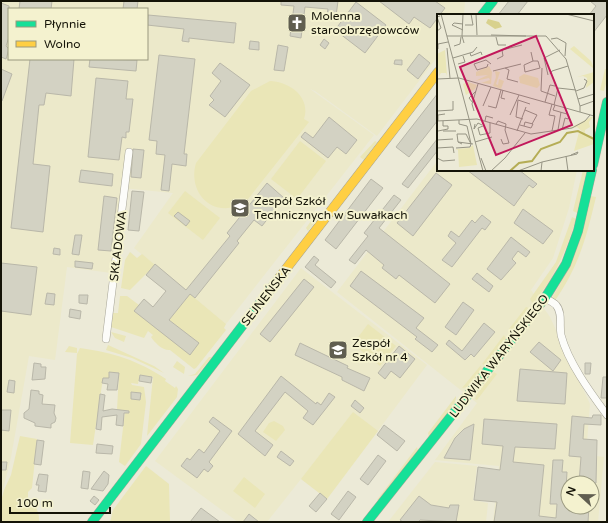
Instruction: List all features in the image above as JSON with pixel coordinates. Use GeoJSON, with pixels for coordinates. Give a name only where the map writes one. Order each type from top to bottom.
{"type":"FeatureCollection","features":[{"type":"Feature","properties":{"kind":"street"},"geometry":{"type":"LineString","coordinates":[[483,14],[493,1]]}},
{"type":"Feature","properties":{"kind":"street","name":"SEJNEŃSKA"},"geometry":{"type":"LineString","coordinates":[[93,522],[437,73]]}},
{"type":"Feature","properties":{"kind":"street"},"geometry":{"type":"LineString","coordinates":[[594,160],[607,102]]}},
{"type":"Feature","properties":{"kind":"street","name":"SKŁADOWA"},"geometry":{"type":"LineString","coordinates":[[106,339],[129,152]]}},
{"type":"Feature","properties":{"kind":"street","name":"LUDWIKA WARYŃSKIEGO"},"geometry":{"type":"LineString","coordinates":[[367,522],[545,298],[568,257],[581,217],[592,171]]}},
{"type":"Feature","properties":{"kind":"street"},"geometry":{"type":"LineString","coordinates":[[545,298],[556,305],[560,314],[561,335],[573,361],[590,392],[607,415]]}},
{"type":"Feature","properties":{"kind":"shaded area"},"geometry":{"type":"Polygon","coordinates":[[[1,1],[465,1],[464,14],[437,14],[437,57],[377,136],[315,91],[310,89],[374,135],[226,324],[134,248],[173,193],[122,188],[111,273],[67,267],[55,360],[29,356],[11,457],[1,498],[1,1]]]}},
{"type":"Feature","properties":{"kind":"shaded area"},"geometry":{"type":"Polygon","coordinates":[[[605,69],[607,69],[607,80],[604,91],[600,90],[605,69]]]}},
{"type":"Feature","properties":{"kind":"shaded area"},"geometry":{"type":"Polygon","coordinates":[[[270,81],[285,84],[297,92],[302,98],[304,104],[304,119],[309,122],[241,208],[237,206],[227,208],[217,207],[209,204],[198,191],[195,182],[194,173],[196,163],[251,91],[270,81]]]}},
{"type":"Feature","properties":{"kind":"shaded area"},"geometry":{"type":"Polygon","coordinates":[[[300,141],[326,161],[297,199],[271,179],[300,141]]]}},
{"type":"Feature","properties":{"kind":"shaded area"},"geometry":{"type":"Polygon","coordinates":[[[375,141],[377,142],[364,160],[360,157],[375,141]]]}},
{"type":"Feature","properties":{"kind":"shaded area"},"geometry":{"type":"Polygon","coordinates":[[[437,161],[437,171],[577,171],[569,208],[553,258],[531,290],[550,317],[590,404],[586,455],[604,457],[600,500],[600,475],[560,475],[560,515],[599,515],[598,522],[493,522],[499,466],[435,460],[477,403],[337,292],[437,161]]]}},
{"type":"Feature","properties":{"kind":"shaded area"},"geometry":{"type":"Polygon","coordinates":[[[583,171],[587,171],[577,213],[573,211],[583,171]]]}},
{"type":"Feature","properties":{"kind":"shaded area"},"geometry":{"type":"Polygon","coordinates":[[[185,191],[220,218],[203,240],[168,213],[185,191]]]}},
{"type":"Feature","properties":{"kind":"shaded area"},"geometry":{"type":"Polygon","coordinates":[[[591,196],[596,197],[581,252],[563,289],[554,302],[552,300],[553,296],[567,272],[577,248],[585,223],[591,196]]]}},
{"type":"Feature","properties":{"kind":"shaded area"},"geometry":{"type":"Polygon","coordinates":[[[316,214],[319,217],[308,231],[306,228],[316,214]]]}},
{"type":"Feature","properties":{"kind":"shaded area"},"geometry":{"type":"Polygon","coordinates":[[[572,217],[576,219],[564,253],[548,283],[533,304],[530,299],[556,262],[572,217]]]}},
{"type":"Feature","properties":{"kind":"shaded area"},"geometry":{"type":"Polygon","coordinates":[[[130,252],[137,258],[142,254],[155,265],[130,290],[121,288],[125,260],[130,252]]]}},
{"type":"Feature","properties":{"kind":"shaded area"},"geometry":{"type":"Polygon","coordinates":[[[301,268],[427,365],[327,499],[301,479],[267,522],[238,522],[155,461],[301,268]]]}},
{"type":"Feature","properties":{"kind":"shaded area"},"geometry":{"type":"Polygon","coordinates":[[[190,294],[226,324],[224,328],[226,330],[194,369],[170,350],[159,346],[151,337],[153,335],[148,331],[144,338],[111,327],[113,313],[118,313],[120,296],[127,296],[139,305],[135,311],[199,343],[169,320],[190,294]]]}},
{"type":"Feature","properties":{"kind":"shaded area"},"geometry":{"type":"Polygon","coordinates":[[[526,307],[529,308],[513,329],[509,329],[526,307]]]}},
{"type":"Feature","properties":{"kind":"shaded area"},"geometry":{"type":"Polygon","coordinates":[[[368,324],[396,346],[380,366],[353,344],[368,324]]]}},
{"type":"Feature","properties":{"kind":"shaded area"},"geometry":{"type":"Polygon","coordinates":[[[111,332],[126,336],[124,342],[115,338],[111,332]]]}},
{"type":"Feature","properties":{"kind":"shaded area"},"geometry":{"type":"Polygon","coordinates":[[[504,335],[506,339],[484,365],[482,364],[504,335]]]}},
{"type":"Feature","properties":{"kind":"shaded area"},"geometry":{"type":"Polygon","coordinates":[[[108,345],[154,366],[164,373],[132,358],[106,350],[108,345]]]}},
{"type":"Feature","properties":{"kind":"shaded area"},"geometry":{"type":"Polygon","coordinates":[[[69,346],[77,348],[77,353],[65,352],[69,346]]]}},
{"type":"Feature","properties":{"kind":"shaded area"},"geometry":{"type":"Polygon","coordinates":[[[80,348],[104,352],[125,358],[155,372],[166,379],[165,381],[175,388],[176,386],[178,389],[177,397],[147,436],[153,377],[140,375],[138,384],[131,383],[132,385],[144,387],[146,402],[141,444],[125,466],[119,462],[125,411],[117,410],[119,373],[109,373],[109,378],[103,378],[93,445],[70,443],[77,354],[80,348]],[[131,392],[131,399],[140,400],[141,393],[131,392]]]}},
{"type":"Feature","properties":{"kind":"shaded area"},"geometry":{"type":"Polygon","coordinates":[[[209,357],[212,357],[197,375],[188,376],[195,374],[209,357]]]}},
{"type":"Feature","properties":{"kind":"shaded area"},"geometry":{"type":"Polygon","coordinates":[[[177,361],[185,367],[184,374],[173,367],[177,361]]]}},
{"type":"Feature","properties":{"kind":"shaded area"},"geometry":{"type":"Polygon","coordinates":[[[481,365],[482,369],[474,381],[468,386],[462,388],[481,365]]]}},
{"type":"Feature","properties":{"kind":"shaded area"},"geometry":{"type":"Polygon","coordinates":[[[494,372],[497,374],[477,400],[475,399],[477,394],[494,372]]]}},
{"type":"Feature","properties":{"kind":"shaded area"},"geometry":{"type":"Polygon","coordinates":[[[456,396],[450,411],[429,437],[428,433],[456,396]]]}},
{"type":"Feature","properties":{"kind":"shaded area"},"geometry":{"type":"Polygon","coordinates":[[[353,412],[378,431],[327,499],[301,479],[353,412]]]}},
{"type":"Feature","properties":{"kind":"shaded area"},"geometry":{"type":"Polygon","coordinates":[[[274,421],[283,426],[285,430],[276,441],[263,432],[269,423],[274,421]]]}},
{"type":"Feature","properties":{"kind":"shaded area"},"geometry":{"type":"Polygon","coordinates":[[[20,436],[37,439],[32,488],[28,492],[28,499],[33,503],[39,515],[39,522],[1,522],[1,501],[11,475],[20,436]]]}},
{"type":"Feature","properties":{"kind":"shaded area"},"geometry":{"type":"Polygon","coordinates":[[[417,447],[418,451],[380,500],[377,500],[417,447]]]}},
{"type":"Feature","properties":{"kind":"shaded area"},"geometry":{"type":"Polygon","coordinates":[[[435,462],[477,466],[473,500],[488,503],[486,522],[388,522],[435,462]]]}},
{"type":"Feature","properties":{"kind":"shaded area"},"geometry":{"type":"Polygon","coordinates":[[[146,466],[169,484],[170,522],[110,522],[113,510],[146,466]]]}},
{"type":"Feature","properties":{"kind":"shaded area"},"geometry":{"type":"Polygon","coordinates":[[[244,477],[265,494],[255,508],[233,491],[244,477]]]}},
{"type":"Feature","properties":{"kind":"building"},"geometry":{"type":"Polygon","coordinates":[[[20,1],[52,1],[51,8],[19,8],[20,1]]]}},
{"type":"Feature","properties":{"kind":"building"},"geometry":{"type":"Polygon","coordinates":[[[124,1],[138,1],[137,8],[123,8],[124,1]]]}},
{"type":"Feature","properties":{"kind":"building"},"geometry":{"type":"Polygon","coordinates":[[[281,1],[338,1],[336,16],[327,15],[328,9],[305,7],[301,38],[290,36],[294,6],[281,5],[281,1]]]}},
{"type":"Feature","properties":{"kind":"building"},"geometry":{"type":"Polygon","coordinates":[[[379,1],[435,1],[445,8],[440,14],[437,14],[437,19],[430,28],[414,17],[409,24],[379,1]]]}},
{"type":"Feature","properties":{"kind":"building"},"geometry":{"type":"Polygon","coordinates":[[[509,1],[528,1],[518,14],[499,14],[509,1]]]}},
{"type":"Feature","properties":{"kind":"building"},"geometry":{"type":"Polygon","coordinates":[[[590,1],[607,1],[607,15],[594,32],[594,14],[590,14],[596,6],[590,1]]]}},
{"type":"Feature","properties":{"kind":"building"},"geometry":{"type":"Polygon","coordinates":[[[356,2],[386,25],[365,53],[335,30],[356,2]]]}},
{"type":"Feature","properties":{"kind":"building"},"geometry":{"type":"Polygon","coordinates":[[[1,3],[9,6],[9,8],[8,40],[6,46],[8,48],[8,52],[6,59],[1,57],[1,3]]]}},
{"type":"Feature","properties":{"kind":"building"},"geometry":{"type":"Polygon","coordinates":[[[148,15],[236,23],[234,43],[189,38],[189,42],[182,41],[184,29],[148,25],[148,15]]]}},
{"type":"Feature","properties":{"kind":"building"},"geometry":{"type":"Polygon","coordinates":[[[324,39],[329,43],[325,49],[320,45],[324,39]]]}},
{"type":"Feature","properties":{"kind":"building"},"geometry":{"type":"Polygon","coordinates":[[[250,41],[259,42],[259,50],[249,49],[250,41]]]}},
{"type":"Feature","properties":{"kind":"building"},"geometry":{"type":"Polygon","coordinates":[[[278,45],[288,47],[284,71],[274,70],[278,45]]]}},
{"type":"Feature","properties":{"kind":"building"},"geometry":{"type":"Polygon","coordinates":[[[419,54],[430,63],[418,79],[407,70],[419,54]]]}},
{"type":"Feature","properties":{"kind":"building"},"geometry":{"type":"Polygon","coordinates":[[[159,55],[195,59],[184,154],[187,154],[186,166],[172,164],[169,191],[161,190],[165,155],[156,154],[157,141],[149,140],[159,55]]]}},
{"type":"Feature","properties":{"kind":"building"},"geometry":{"type":"Polygon","coordinates":[[[30,60],[74,60],[71,96],[46,93],[44,105],[39,105],[33,164],[50,166],[43,232],[11,228],[30,60]]]}},
{"type":"Feature","properties":{"kind":"building"},"geometry":{"type":"Polygon","coordinates":[[[90,60],[137,60],[136,71],[89,67],[90,60]]]}},
{"type":"Feature","properties":{"kind":"building"},"geometry":{"type":"Polygon","coordinates":[[[395,60],[402,60],[402,65],[394,64],[395,60]]]}},
{"type":"Feature","properties":{"kind":"building"},"geometry":{"type":"Polygon","coordinates":[[[220,63],[250,85],[225,117],[209,105],[214,100],[210,96],[221,81],[212,73],[220,63]]]}},
{"type":"Feature","properties":{"kind":"building"},"geometry":{"type":"Polygon","coordinates":[[[1,69],[12,74],[2,101],[1,101],[1,69]]]}},
{"type":"Feature","properties":{"kind":"building"},"geometry":{"type":"Polygon","coordinates":[[[96,78],[128,81],[126,99],[133,99],[129,132],[126,132],[126,138],[122,137],[119,160],[88,157],[96,78]]]}},
{"type":"Feature","properties":{"kind":"building"},"geometry":{"type":"Polygon","coordinates":[[[437,94],[437,121],[409,157],[396,147],[437,94]]]}},
{"type":"Feature","properties":{"kind":"building"},"geometry":{"type":"Polygon","coordinates":[[[329,117],[357,140],[346,154],[337,147],[328,158],[301,137],[305,132],[313,138],[329,117]]]}},
{"type":"Feature","properties":{"kind":"building"},"geometry":{"type":"Polygon","coordinates":[[[437,139],[437,151],[408,188],[402,184],[437,139]]]}},
{"type":"Feature","properties":{"kind":"building"},"geometry":{"type":"Polygon","coordinates":[[[133,149],[144,150],[141,178],[131,177],[133,149]]]}},
{"type":"Feature","properties":{"kind":"building"},"geometry":{"type":"Polygon","coordinates":[[[81,170],[113,174],[112,186],[79,182],[81,170]]]}},
{"type":"Feature","properties":{"kind":"building"},"geometry":{"type":"Polygon","coordinates":[[[468,171],[520,171],[537,184],[533,188],[529,185],[514,206],[468,171]]]}},
{"type":"Feature","properties":{"kind":"building"},"geometry":{"type":"Polygon","coordinates":[[[436,173],[452,185],[413,236],[397,223],[436,173]]]}},
{"type":"Feature","properties":{"kind":"building"},"geometry":{"type":"Polygon","coordinates":[[[371,179],[383,188],[336,249],[325,240],[371,179]]]}},
{"type":"Feature","properties":{"kind":"building"},"geometry":{"type":"Polygon","coordinates":[[[267,183],[284,198],[262,226],[254,220],[237,241],[239,243],[195,298],[190,294],[169,320],[199,343],[190,355],[134,311],[144,299],[153,307],[166,291],[146,275],[155,264],[186,290],[230,236],[227,233],[267,183]]]}},
{"type":"Feature","properties":{"kind":"building"},"geometry":{"type":"Polygon","coordinates":[[[132,191],[144,192],[139,231],[128,230],[132,191]]]}},
{"type":"Feature","properties":{"kind":"building"},"geometry":{"type":"Polygon","coordinates":[[[394,195],[401,200],[379,228],[450,284],[435,303],[399,275],[396,279],[382,268],[384,265],[366,250],[355,264],[349,260],[368,236],[364,233],[394,195]]]}},
{"type":"Feature","properties":{"kind":"building"},"geometry":{"type":"Polygon","coordinates":[[[104,196],[117,198],[111,251],[98,250],[104,196]]]}},
{"type":"Feature","properties":{"kind":"building"},"geometry":{"type":"Polygon","coordinates":[[[523,209],[553,231],[543,244],[514,223],[523,209]]]}},
{"type":"Feature","properties":{"kind":"building"},"geometry":{"type":"Polygon","coordinates":[[[178,212],[190,221],[186,226],[174,216],[178,212]]]}},
{"type":"Feature","properties":{"kind":"building"},"geometry":{"type":"Polygon","coordinates":[[[482,215],[491,222],[485,230],[482,228],[452,267],[442,260],[456,243],[448,236],[451,231],[459,237],[472,220],[475,223],[482,215]]]}},
{"type":"Feature","properties":{"kind":"building"},"geometry":{"type":"Polygon","coordinates":[[[75,235],[82,235],[79,255],[72,254],[75,235]]]}},
{"type":"Feature","properties":{"kind":"building"},"geometry":{"type":"Polygon","coordinates":[[[511,237],[530,252],[526,257],[518,251],[512,259],[516,263],[501,280],[487,269],[511,237]]]}},
{"type":"Feature","properties":{"kind":"building"},"geometry":{"type":"Polygon","coordinates":[[[54,248],[60,249],[60,255],[53,254],[54,248]]]}},
{"type":"Feature","properties":{"kind":"building"},"geometry":{"type":"Polygon","coordinates":[[[314,256],[319,260],[315,265],[336,282],[331,288],[305,267],[314,256]]]}},
{"type":"Feature","properties":{"kind":"building"},"geometry":{"type":"Polygon","coordinates":[[[75,261],[93,263],[92,269],[75,267],[75,261]]]}},
{"type":"Feature","properties":{"kind":"building"},"geometry":{"type":"Polygon","coordinates":[[[1,263],[37,267],[31,315],[1,311],[1,263]]]}},
{"type":"Feature","properties":{"kind":"building"},"geometry":{"type":"Polygon","coordinates":[[[361,271],[424,318],[416,328],[438,345],[432,352],[415,339],[417,337],[350,286],[361,271]]]}},
{"type":"Feature","properties":{"kind":"building"},"geometry":{"type":"Polygon","coordinates":[[[477,273],[493,286],[489,292],[472,279],[477,273]]]}},
{"type":"Feature","properties":{"kind":"building"},"geometry":{"type":"Polygon","coordinates":[[[304,279],[314,287],[270,342],[260,334],[304,279]]]}},
{"type":"Feature","properties":{"kind":"building"},"geometry":{"type":"Polygon","coordinates":[[[47,293],[55,294],[54,305],[45,304],[47,293]]]}},
{"type":"Feature","properties":{"kind":"building"},"geometry":{"type":"Polygon","coordinates":[[[79,295],[88,295],[87,304],[79,303],[79,295]]]}},
{"type":"Feature","properties":{"kind":"building"},"geometry":{"type":"Polygon","coordinates":[[[463,302],[474,310],[456,335],[445,327],[463,302]]]}},
{"type":"Feature","properties":{"kind":"building"},"geometry":{"type":"Polygon","coordinates":[[[70,309],[81,311],[80,319],[69,317],[70,309]]]}},
{"type":"Feature","properties":{"kind":"building"},"geometry":{"type":"Polygon","coordinates":[[[484,323],[495,332],[474,357],[471,354],[465,360],[446,344],[449,340],[462,351],[484,323]]]}},
{"type":"Feature","properties":{"kind":"building"},"geometry":{"type":"Polygon","coordinates":[[[539,342],[561,360],[553,371],[530,352],[539,342]]]}},
{"type":"Feature","properties":{"kind":"building"},"geometry":{"type":"Polygon","coordinates":[[[300,343],[348,366],[347,368],[370,378],[364,391],[342,380],[342,377],[295,355],[300,343]]]}},
{"type":"Feature","properties":{"kind":"building"},"geometry":{"type":"Polygon","coordinates":[[[399,346],[415,359],[400,378],[391,371],[385,379],[378,373],[399,346]]]}},
{"type":"Feature","properties":{"kind":"building"},"geometry":{"type":"Polygon","coordinates":[[[34,363],[41,364],[41,367],[46,367],[45,379],[32,380],[34,363]]]}},
{"type":"Feature","properties":{"kind":"building"},"geometry":{"type":"Polygon","coordinates":[[[585,363],[591,363],[590,374],[585,374],[585,363]]]}},
{"type":"Feature","properties":{"kind":"building"},"geometry":{"type":"Polygon","coordinates":[[[520,369],[567,373],[565,404],[517,401],[520,369]]]}},
{"type":"Feature","properties":{"kind":"building"},"geometry":{"type":"Polygon","coordinates":[[[109,372],[119,373],[117,390],[107,390],[108,384],[102,383],[103,378],[109,378],[109,372]]]}},
{"type":"Feature","properties":{"kind":"building"},"geometry":{"type":"Polygon","coordinates":[[[140,375],[152,377],[151,383],[139,381],[140,375]]]}},
{"type":"Feature","properties":{"kind":"building"},"geometry":{"type":"Polygon","coordinates":[[[281,376],[316,404],[317,402],[321,405],[329,393],[335,397],[313,425],[303,418],[308,411],[285,392],[255,431],[273,445],[265,456],[238,434],[281,376]]]}},
{"type":"Feature","properties":{"kind":"building"},"geometry":{"type":"Polygon","coordinates":[[[603,377],[607,377],[607,398],[601,398],[603,377]]]}},
{"type":"Feature","properties":{"kind":"building"},"geometry":{"type":"Polygon","coordinates":[[[9,380],[15,381],[14,393],[7,392],[9,380]]]}},
{"type":"Feature","properties":{"kind":"building"},"geometry":{"type":"Polygon","coordinates":[[[31,390],[39,391],[39,394],[43,395],[42,404],[55,405],[54,413],[56,418],[55,422],[51,424],[51,428],[35,426],[35,423],[24,418],[24,413],[29,409],[31,390]]]}},
{"type":"Feature","properties":{"kind":"building"},"geometry":{"type":"Polygon","coordinates":[[[131,392],[141,393],[140,400],[131,399],[131,392]]]}},
{"type":"Feature","properties":{"kind":"building"},"geometry":{"type":"Polygon","coordinates":[[[100,394],[105,395],[103,411],[112,409],[129,411],[129,413],[124,413],[123,426],[116,425],[117,415],[102,417],[101,430],[96,429],[100,394]]]}},
{"type":"Feature","properties":{"kind":"building"},"geometry":{"type":"Polygon","coordinates":[[[355,400],[364,408],[360,413],[351,406],[355,400]]]}},
{"type":"Feature","properties":{"kind":"building"},"geometry":{"type":"Polygon","coordinates":[[[1,410],[11,410],[9,431],[1,430],[1,410]]]}},
{"type":"Feature","properties":{"kind":"building"},"geometry":{"type":"Polygon","coordinates":[[[593,415],[601,415],[601,425],[584,424],[583,439],[597,440],[596,475],[580,475],[581,457],[569,456],[572,416],[592,418],[593,415]]]}},
{"type":"Feature","properties":{"kind":"building"},"geometry":{"type":"Polygon","coordinates":[[[213,417],[232,431],[209,462],[213,466],[208,472],[204,469],[197,478],[181,466],[187,458],[190,460],[199,449],[204,453],[220,431],[209,422],[213,417]]]}},
{"type":"Feature","properties":{"kind":"building"},"geometry":{"type":"Polygon","coordinates":[[[484,419],[557,424],[555,449],[515,447],[513,462],[544,465],[539,516],[556,518],[557,504],[550,504],[553,460],[563,460],[562,472],[567,472],[567,475],[560,475],[560,515],[588,515],[588,522],[494,522],[497,502],[474,500],[478,467],[500,470],[503,446],[482,444],[484,419]]]}},
{"type":"Feature","properties":{"kind":"building"},"geometry":{"type":"Polygon","coordinates":[[[474,424],[470,460],[444,458],[455,438],[464,429],[474,424]]]}},
{"type":"Feature","properties":{"kind":"building"},"geometry":{"type":"Polygon","coordinates":[[[384,425],[405,441],[397,451],[377,435],[384,425]]]}},
{"type":"Feature","properties":{"kind":"building"},"geometry":{"type":"Polygon","coordinates":[[[37,440],[44,441],[41,465],[34,464],[37,440]]]}},
{"type":"Feature","properties":{"kind":"building"},"geometry":{"type":"Polygon","coordinates":[[[97,444],[113,446],[112,454],[96,453],[97,444]]]}},
{"type":"Feature","properties":{"kind":"building"},"geometry":{"type":"Polygon","coordinates":[[[281,451],[294,461],[290,466],[277,457],[281,451]]]}},
{"type":"Feature","properties":{"kind":"building"},"geometry":{"type":"Polygon","coordinates":[[[378,455],[386,461],[368,485],[360,479],[378,455]]]}},
{"type":"Feature","properties":{"kind":"building"},"geometry":{"type":"Polygon","coordinates":[[[1,462],[7,462],[6,470],[1,470],[1,462]]]}},
{"type":"Feature","properties":{"kind":"building"},"geometry":{"type":"Polygon","coordinates":[[[83,471],[90,472],[88,489],[81,488],[83,471]]]}},
{"type":"Feature","properties":{"kind":"building"},"geometry":{"type":"Polygon","coordinates":[[[104,471],[109,475],[108,484],[103,491],[91,489],[104,471]]]}},
{"type":"Feature","properties":{"kind":"building"},"geometry":{"type":"Polygon","coordinates":[[[39,474],[48,475],[46,492],[38,491],[39,485],[36,485],[39,474]]]}},
{"type":"Feature","properties":{"kind":"building"},"geometry":{"type":"Polygon","coordinates":[[[348,491],[356,497],[339,520],[331,514],[348,491]]]}},
{"type":"Feature","properties":{"kind":"building"},"geometry":{"type":"Polygon","coordinates":[[[320,493],[327,499],[316,512],[309,506],[320,493]]]}},
{"type":"Feature","properties":{"kind":"building"},"geometry":{"type":"Polygon","coordinates":[[[94,496],[99,500],[95,505],[90,501],[94,496]]]}},
{"type":"Feature","properties":{"kind":"building"},"geometry":{"type":"Polygon","coordinates":[[[419,496],[431,505],[449,508],[450,505],[459,505],[456,522],[420,520],[418,522],[403,522],[400,520],[419,496]]]}},
{"type":"Feature","properties":{"kind":"building"},"geometry":{"type":"Polygon","coordinates":[[[201,508],[220,522],[190,522],[201,508]]]}},
{"type":"Feature","properties":{"kind":"building"},"geometry":{"type":"Polygon","coordinates":[[[249,514],[259,522],[243,522],[249,514]]]}},
{"type":"Feature","properties":{"kind":"traffic: fast"},"geometry":{"type":"LineString","coordinates":[[483,14],[493,1]]}},
{"type":"Feature","properties":{"kind":"traffic: fast"},"geometry":{"type":"LineString","coordinates":[[594,160],[607,102]]}},
{"type":"Feature","properties":{"kind":"traffic: fast"},"geometry":{"type":"LineString","coordinates":[[367,522],[545,298],[566,264],[578,231],[592,171]]}},
{"type":"Feature","properties":{"kind":"traffic: fast"},"geometry":{"type":"LineString","coordinates":[[92,522],[279,278]]}},
{"type":"Feature","properties":{"kind":"traffic: slow"},"geometry":{"type":"LineString","coordinates":[[279,278],[437,73]]}},
{"type":"Feature","properties":{"kind":"place","name":"Molenna staroobrzędowców"},"geometry":{"type":"Point","coordinates":[297,23]}},
{"type":"Feature","properties":{"kind":"place","name":"Zespół Szkół Technicznych w Suwałkach"},"geometry":{"type":"Point","coordinates":[240,208]}},
{"type":"Feature","properties":{"kind":"place","name":"Zespół Szkół nr 4"},"geometry":{"type":"Point","coordinates":[338,350]}}]}
